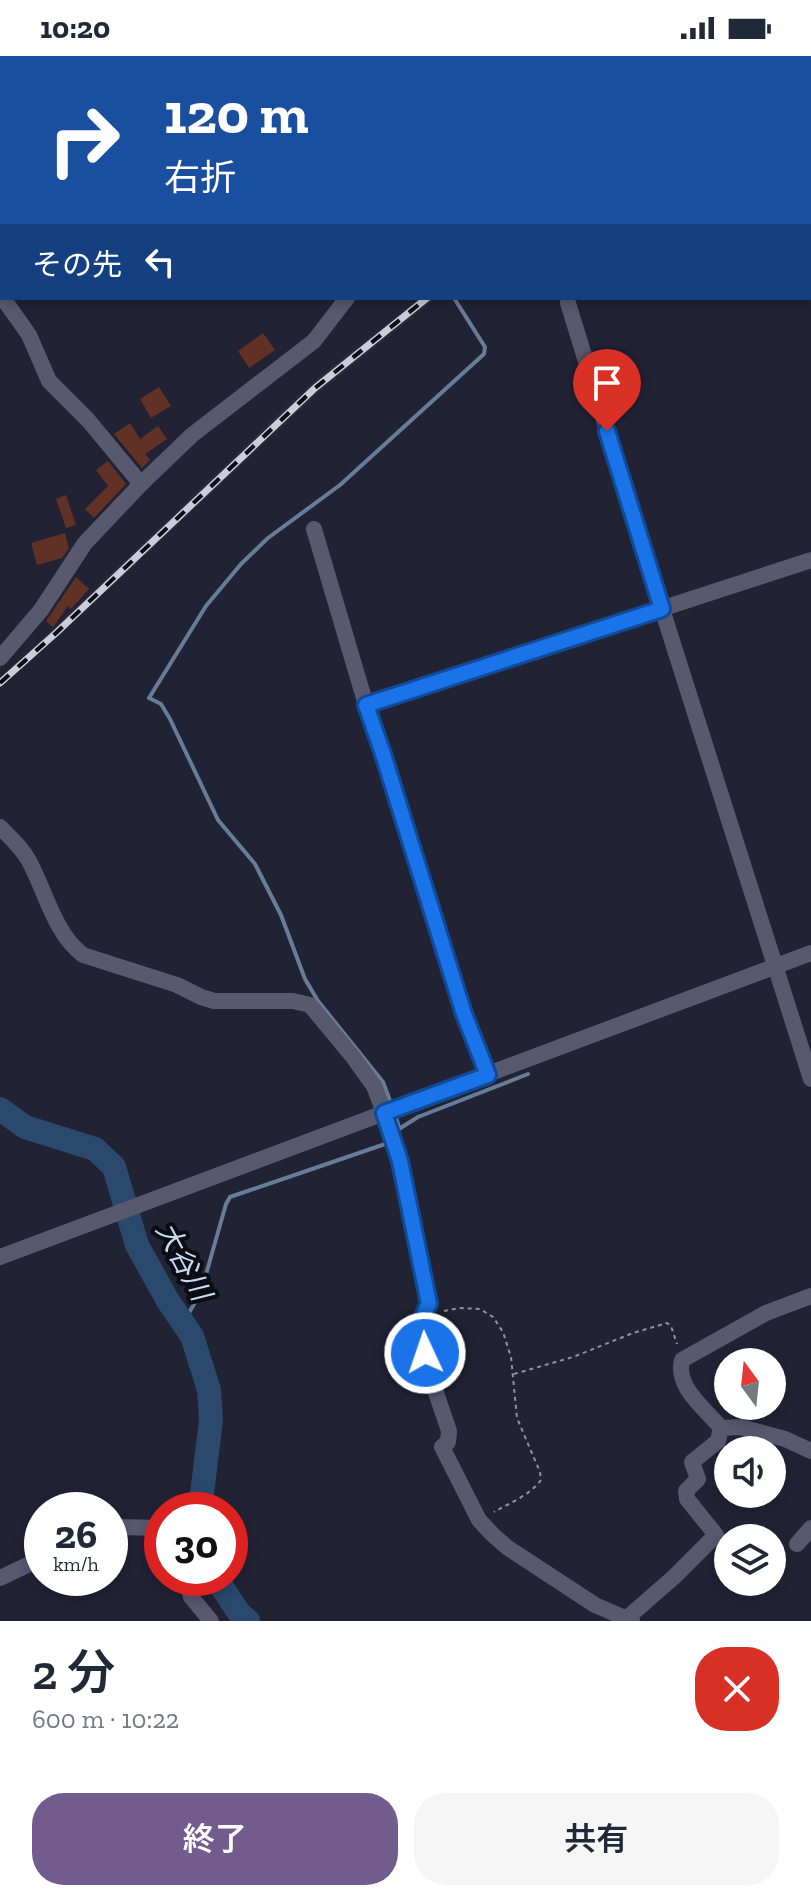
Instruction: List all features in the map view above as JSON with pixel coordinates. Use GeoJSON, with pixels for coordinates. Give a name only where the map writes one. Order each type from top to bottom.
{"type":"FeatureCollection","features":[{"type":"Feature","properties":{"kind":"street"},"geometry":{"type":"LineString","coordinates":[[4,300],[29,335],[49,381],[88,420],[141,484]]}},
{"type":"Feature","properties":{"kind":"street"},"geometry":{"type":"LineString","coordinates":[[0,658],[41,610],[85,543],[141,484],[192,435],[314,341],[345,300]]}},
{"type":"Feature","properties":{"kind":"street"},"geometry":{"type":"LineString","coordinates":[[568,303],[811,1079]]}},
{"type":"Feature","properties":{"kind":"street"},"geometry":{"type":"LineString","coordinates":[[314,529],[464,1014],[488,1075]]}},
{"type":"Feature","properties":{"kind":"street"},"geometry":{"type":"LineString","coordinates":[[366,705],[811,560]]}},
{"type":"Feature","properties":{"kind":"street"},"geometry":{"type":"LineString","coordinates":[[0,827],[28,859],[56,920],[74,949],[83,955],[177,985],[214,1001],[293,1001],[310,1005],[374,1086],[391,1111],[392,1134],[429,1304],[422,1315],[421,1331],[430,1375],[449,1431],[448,1442],[442,1447],[479,1520],[508,1548],[595,1605],[630,1620],[716,1535],[687,1499],[686,1491],[698,1479],[692,1462],[718,1441],[721,1428]]}},
{"type":"Feature","properties":{"kind":"street"},"geometry":{"type":"LineString","coordinates":[[0,1257],[811,953]]}},
{"type":"Feature","properties":{"kind":"street"},"geometry":{"type":"LineString","coordinates":[[721,1428],[688,1392],[682,1360],[766,1313],[811,1296]]}},
{"type":"Feature","properties":{"kind":"street"},"geometry":{"type":"LineString","coordinates":[[721,1428],[741,1427],[785,1439],[811,1451]]}},
{"type":"Feature","properties":{"kind":"street"},"geometry":{"type":"LineString","coordinates":[[797,1544],[811,1528]]}},
{"type":"Feature","properties":{"kind":"street"},"geometry":{"type":"LineString","coordinates":[[0,1578],[24,1567]]}},
{"type":"Feature","properties":{"kind":"street"},"geometry":{"type":"LineString","coordinates":[[191,1596],[211,1621]]}},
{"type":"Feature","properties":{"kind":"path"},"geometry":{"type":"LineString","coordinates":[[425,1311],[480,1309],[493,1317],[503,1332],[511,1357],[517,1418],[541,1480],[526,1494],[479,1520]]}},
{"type":"Feature","properties":{"kind":"path"},"geometry":{"type":"LineString","coordinates":[[513,1374],[573,1357],[667,1323],[671,1326],[682,1360]]}},
{"type":"Feature","properties":{"kind":"shaded area"},"geometry":{"type":"Polygon","coordinates":[[[416,300],[434,300],[318,393],[0,689],[0,679],[311,383],[416,300]]]}},
{"type":"Feature","properties":{"kind":"building"},"geometry":{"type":"Polygon","coordinates":[[[263,333],[275,350],[249,368],[238,351],[263,333]]]}},
{"type":"Feature","properties":{"kind":"building"},"geometry":{"type":"Polygon","coordinates":[[[159,387],[171,406],[151,418],[140,399],[159,387]]]}},
{"type":"Feature","properties":{"kind":"building"},"geometry":{"type":"Polygon","coordinates":[[[130,423],[140,439],[158,426],[167,439],[145,454],[150,460],[142,468],[114,434],[130,423]]]}},
{"type":"Feature","properties":{"kind":"building"},"geometry":{"type":"Polygon","coordinates":[[[108,461],[126,484],[94,518],[85,509],[108,486],[96,470],[108,461]]]}},
{"type":"Feature","properties":{"kind":"building"},"geometry":{"type":"Polygon","coordinates":[[[66,495],[76,525],[66,528],[56,499],[66,495]]]}},
{"type":"Feature","properties":{"kind":"building"},"geometry":{"type":"Polygon","coordinates":[[[65,533],[69,548],[62,558],[37,565],[31,543],[65,533]]]}},
{"type":"Feature","properties":{"kind":"building"},"geometry":{"type":"Polygon","coordinates":[[[76,577],[89,589],[71,609],[68,606],[53,627],[46,621],[76,577]]]}},
{"type":"Feature","properties":{"kind":"waterway"},"geometry":{"type":"LineString","coordinates":[[392,1106],[383,1082],[318,1001],[305,979],[281,915],[255,864],[218,820],[170,719],[161,704],[149,698],[206,606],[241,564],[268,538],[340,485],[484,354],[485,347],[455,300]]}},
{"type":"Feature","properties":{"kind":"waterway"},"geometry":{"type":"LineString","coordinates":[[399,1129],[418,1117],[528,1074]]}},
{"type":"Feature","properties":{"kind":"waterway","name":"大谷川"},"geometry":{"type":"LineString","coordinates":[[0,1109],[25,1127],[95,1149],[114,1167],[137,1245],[168,1301],[192,1336],[209,1390],[211,1420],[202,1492]]}},
{"type":"Feature","properties":{"kind":"waterway"},"geometry":{"type":"LineString","coordinates":[[395,1114],[399,1127]]}},
{"type":"Feature","properties":{"kind":"waterway"},"geometry":{"type":"LineString","coordinates":[[183,1323],[201,1292],[230,1197],[391,1142]]}},
{"type":"Feature","properties":{"kind":"waterway","name":"大谷川"},"geometry":{"type":"LineString","coordinates":[[228,1596],[248,1621]]}},
{"type":"Feature","properties":{"kind":"railway"},"geometry":{"type":"LineString","coordinates":[[0,683],[315,388],[425,300]]}},
{"type":"Feature","properties":{"kind":"route"},"geometry":{"type":"LineString","coordinates":[[425,1353],[422,1315],[429,1304],[400,1161],[384,1113],[488,1075],[464,1014],[366,705],[662,609],[607,431]]}}]}
